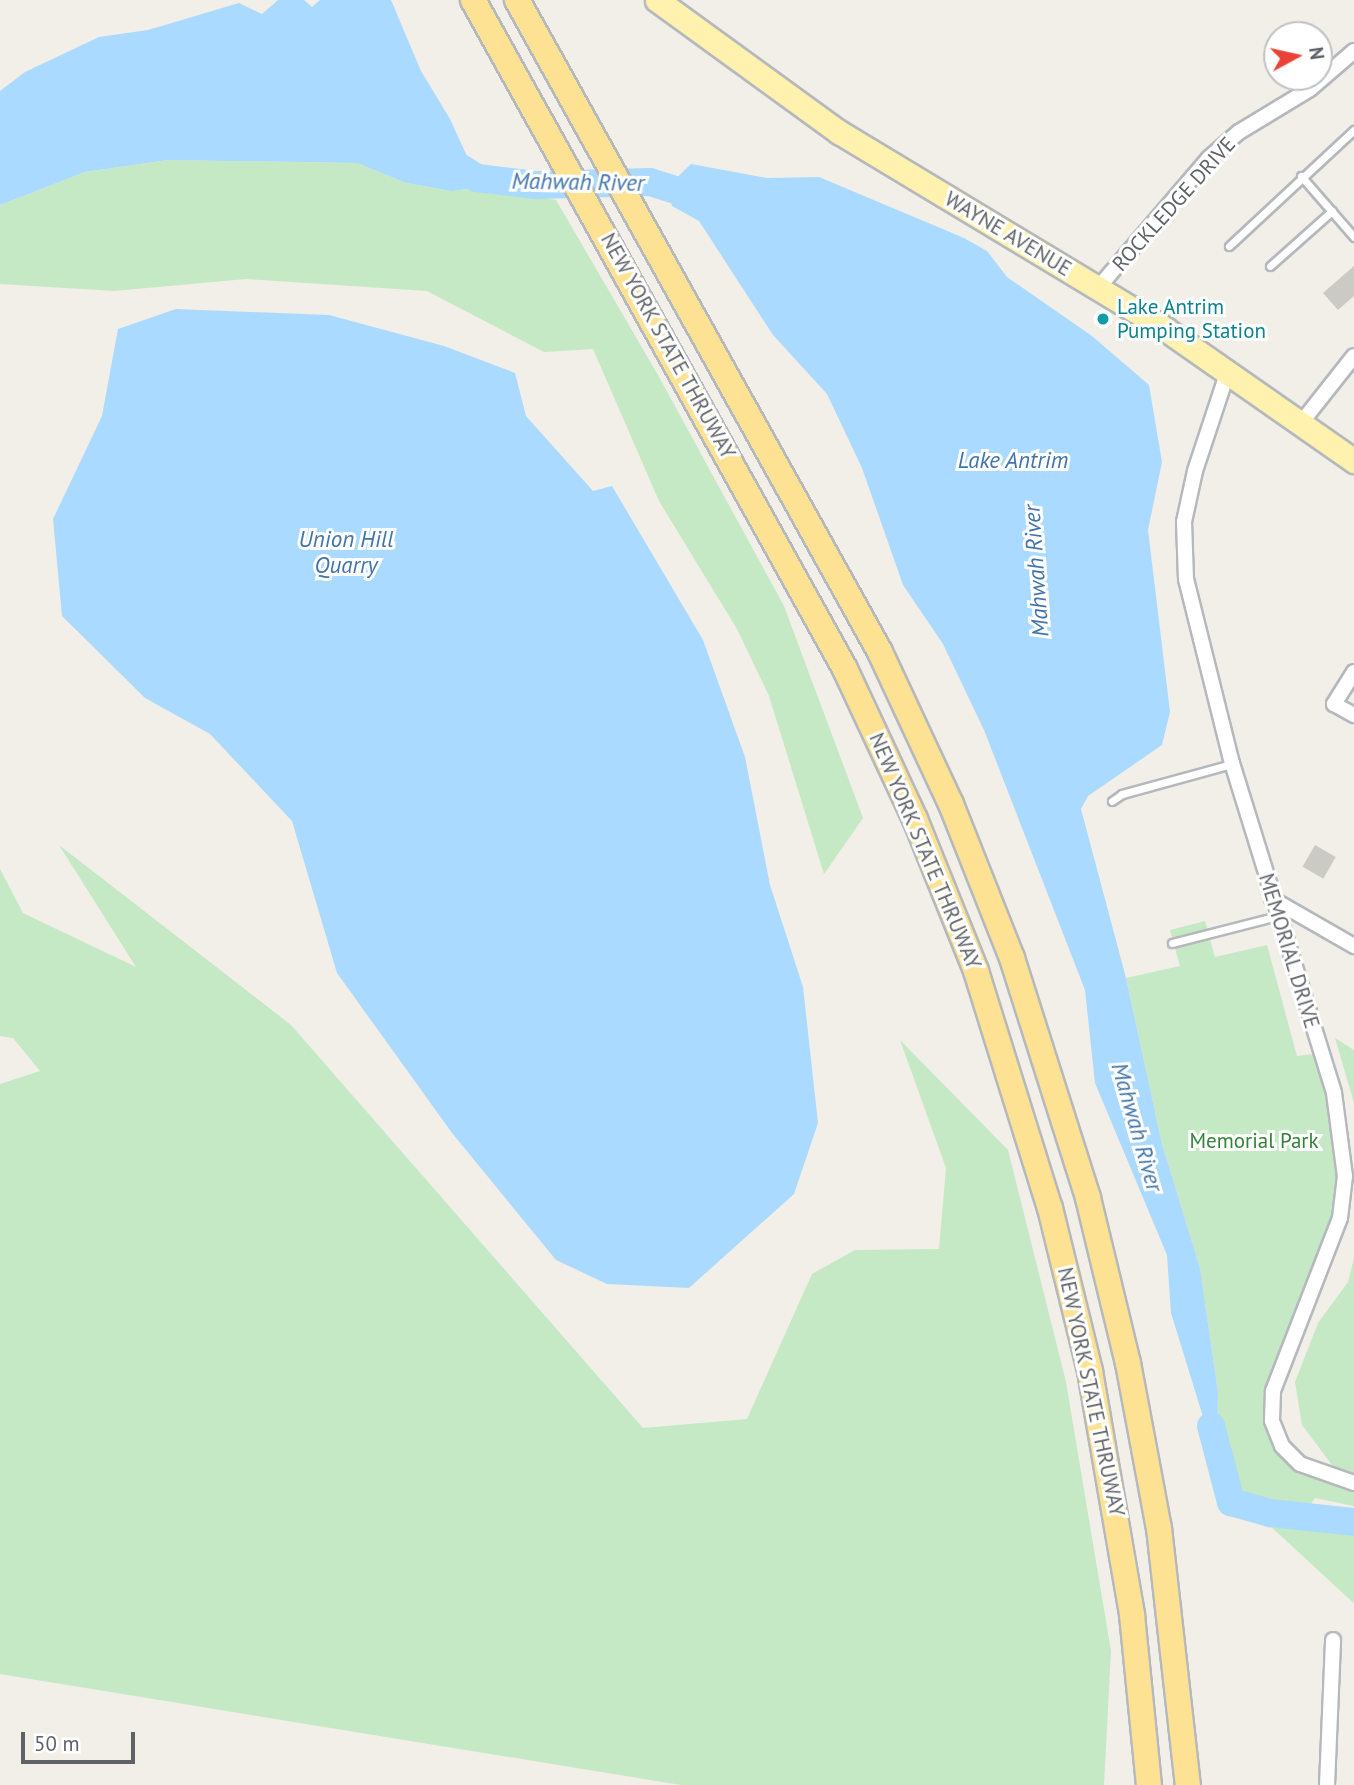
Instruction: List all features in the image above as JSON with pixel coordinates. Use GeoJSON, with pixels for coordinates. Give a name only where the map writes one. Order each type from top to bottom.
{"type":"FeatureCollection","features":[{"type":"Feature","properties":{"kind":"highway","name":"NEW YORK STATE THRUWAY"},"geometry":{"type":"LineString","coordinates":[[473,0],[845,669],[915,819],[976,971],[1039,1169],[1090,1371],[1132,1615],[1149,1785]]}},
{"type":"Feature","properties":{"kind":"highway","name":"NEW YORK STATE THRUWAY"},"geometry":{"type":"LineString","coordinates":[[517,0],[801,503],[896,684],[982,881],[1040,1039],[1106,1269],[1144,1445],[1170,1611],[1188,1785]]}},
{"type":"Feature","properties":{"kind":"main road","name":"WAYNE AVENUE"},"geometry":{"type":"LineString","coordinates":[[659,2],[839,132],[1098,288],[1228,371],[1354,461]]}},
{"type":"Feature","properties":{"kind":"street","name":"ROCKLEDGE DRIVE"},"geometry":{"type":"LineString","coordinates":[[1098,288],[1209,158],[1239,132],[1310,89],[1354,51]]}},
{"type":"Feature","properties":{"kind":"street"},"geometry":{"type":"LineString","coordinates":[[1301,423],[1354,356]]}},
{"type":"Feature","properties":{"kind":"street","name":"MEMORIAL DRIVE"},"geometry":{"type":"LineString","coordinates":[[1228,371],[1195,471],[1182,551],[1232,763],[1334,1093],[1345,1176],[1340,1218],[1273,1391],[1272,1421],[1282,1446],[1300,1464],[1354,1483]]}},
{"type":"Feature","properties":{"kind":"street"},"geometry":{"type":"LineString","coordinates":[[1354,672],[1334,704],[1354,715]]}},
{"type":"Feature","properties":{"kind":"street"},"geometry":{"type":"LineString","coordinates":[[1272,899],[1354,946]]}},
{"type":"Feature","properties":{"kind":"street"},"geometry":{"type":"LineString","coordinates":[[1327,1785],[1333,1640]]}},
{"type":"Feature","properties":{"kind":"lane"},"geometry":{"type":"LineString","coordinates":[[1229,246],[1301,176],[1354,130]]}},
{"type":"Feature","properties":{"kind":"lane"},"geometry":{"type":"LineString","coordinates":[[1301,176],[1354,237]]}},
{"type":"Feature","properties":{"kind":"lane"},"geometry":{"type":"LineString","coordinates":[[1270,266],[1332,211]]}},
{"type":"Feature","properties":{"kind":"lane"},"geometry":{"type":"LineString","coordinates":[[1112,801],[1122,794],[1232,763]]}},
{"type":"Feature","properties":{"kind":"lane"},"geometry":{"type":"LineString","coordinates":[[1172,943],[1278,916]]}},
{"type":"Feature","properties":{"kind":"green space"},"geometry":{"type":"Polygon","coordinates":[[[168,160],[357,163],[406,183],[452,191],[476,188],[556,200],[658,375],[784,606],[863,818],[824,874],[769,696],[737,629],[659,501],[593,349],[544,352],[427,291],[246,279],[114,291],[0,284],[0,205],[85,172],[168,160]]]}},
{"type":"Feature","properties":{"kind":"green space"},"geometry":{"type":"Polygon","coordinates":[[[59,845],[291,1025],[643,1428],[747,1419],[812,1274],[855,1250],[939,1249],[946,1168],[900,1040],[1008,1150],[1066,1382],[1111,1651],[1104,1785],[681,1785],[0,1674],[0,1084],[40,1071],[13,1038],[0,1036],[0,869],[23,913],[136,967],[59,845]]]}},
{"type":"Feature","properties":{"kind":"green space","name":"Memorial Park"},"geometry":{"type":"Polygon","coordinates":[[[1205,921],[1215,957],[1267,945],[1297,1056],[1321,1053],[1343,1133],[1340,1218],[1273,1391],[1282,1446],[1328,1476],[1332,1465],[1302,1425],[1295,1382],[1318,1323],[1348,1282],[1354,1258],[1354,1506],[1315,1498],[1303,1516],[1231,1502],[1217,1462],[1218,1392],[1200,1268],[1162,1144],[1126,978],[1180,966],[1170,930],[1205,921]]]}},
{"type":"Feature","properties":{"kind":"green space"},"geometry":{"type":"Polygon","coordinates":[[[1335,1038],[1354,1050],[1354,1103],[1335,1038]]]}},
{"type":"Feature","properties":{"kind":"green space"},"geometry":{"type":"Polygon","coordinates":[[[1268,1524],[1354,1531],[1354,1603],[1347,1597],[1268,1524]]]}},
{"type":"Feature","properties":{"kind":"water"},"geometry":{"type":"Polygon","coordinates":[[[278,0],[304,0],[312,7],[320,0],[391,0],[421,71],[450,119],[477,178],[476,188],[452,191],[406,183],[357,163],[168,160],[85,172],[0,205],[0,91],[25,72],[99,37],[148,30],[239,3],[262,14],[278,0]]]}},
{"type":"Feature","properties":{"kind":"water","name":"Lake Antrim"},"geometry":{"type":"Polygon","coordinates":[[[691,164],[767,178],[819,177],[964,238],[987,251],[1007,277],[1092,336],[1149,385],[1162,462],[1148,530],[1170,712],[1162,745],[1088,796],[1081,809],[1126,978],[1162,1144],[1200,1268],[1218,1392],[1217,1462],[1171,1313],[1167,1255],[1095,1083],[1085,990],[984,730],[943,644],[903,585],[862,468],[827,394],[773,335],[699,221],[672,206],[667,187],[691,164]]]}},
{"type":"Feature","properties":{"kind":"water","name":"Union Hill Quarry"},"geometry":{"type":"Polygon","coordinates":[[[176,309],[329,315],[444,346],[515,373],[526,416],[593,491],[612,486],[703,640],[745,757],[770,885],[803,987],[818,1123],[794,1194],[689,1288],[607,1284],[556,1260],[452,1133],[337,973],[292,821],[210,734],[145,698],[62,616],[53,519],[102,416],[118,329],[176,309]]]}},
{"type":"Feature","properties":{"kind":"building"},"geometry":{"type":"Polygon","coordinates":[[[1354,266],[1354,296],[1338,310],[1323,293],[1354,266]]]}},
{"type":"Feature","properties":{"kind":"building"},"geometry":{"type":"Polygon","coordinates":[[[1315,845],[1336,857],[1323,879],[1302,867],[1315,845]]]}},
{"type":"Feature","properties":{"kind":"waterway","name":"Mahwah River"},"geometry":{"type":"LineString","coordinates":[[445,158],[477,178],[536,185],[650,182],[704,199]]}},
{"type":"Feature","properties":{"kind":"waterway","name":"Mahwah River"},"geometry":{"type":"LineString","coordinates":[[1211,1426],[1231,1502],[1270,1513],[1354,1522]]}},
{"type":"Feature","properties":{"kind":"place","name":"Lake Antrim Pumping Station"},"geometry":{"type":"Point","coordinates":[1103,319]}}]}
